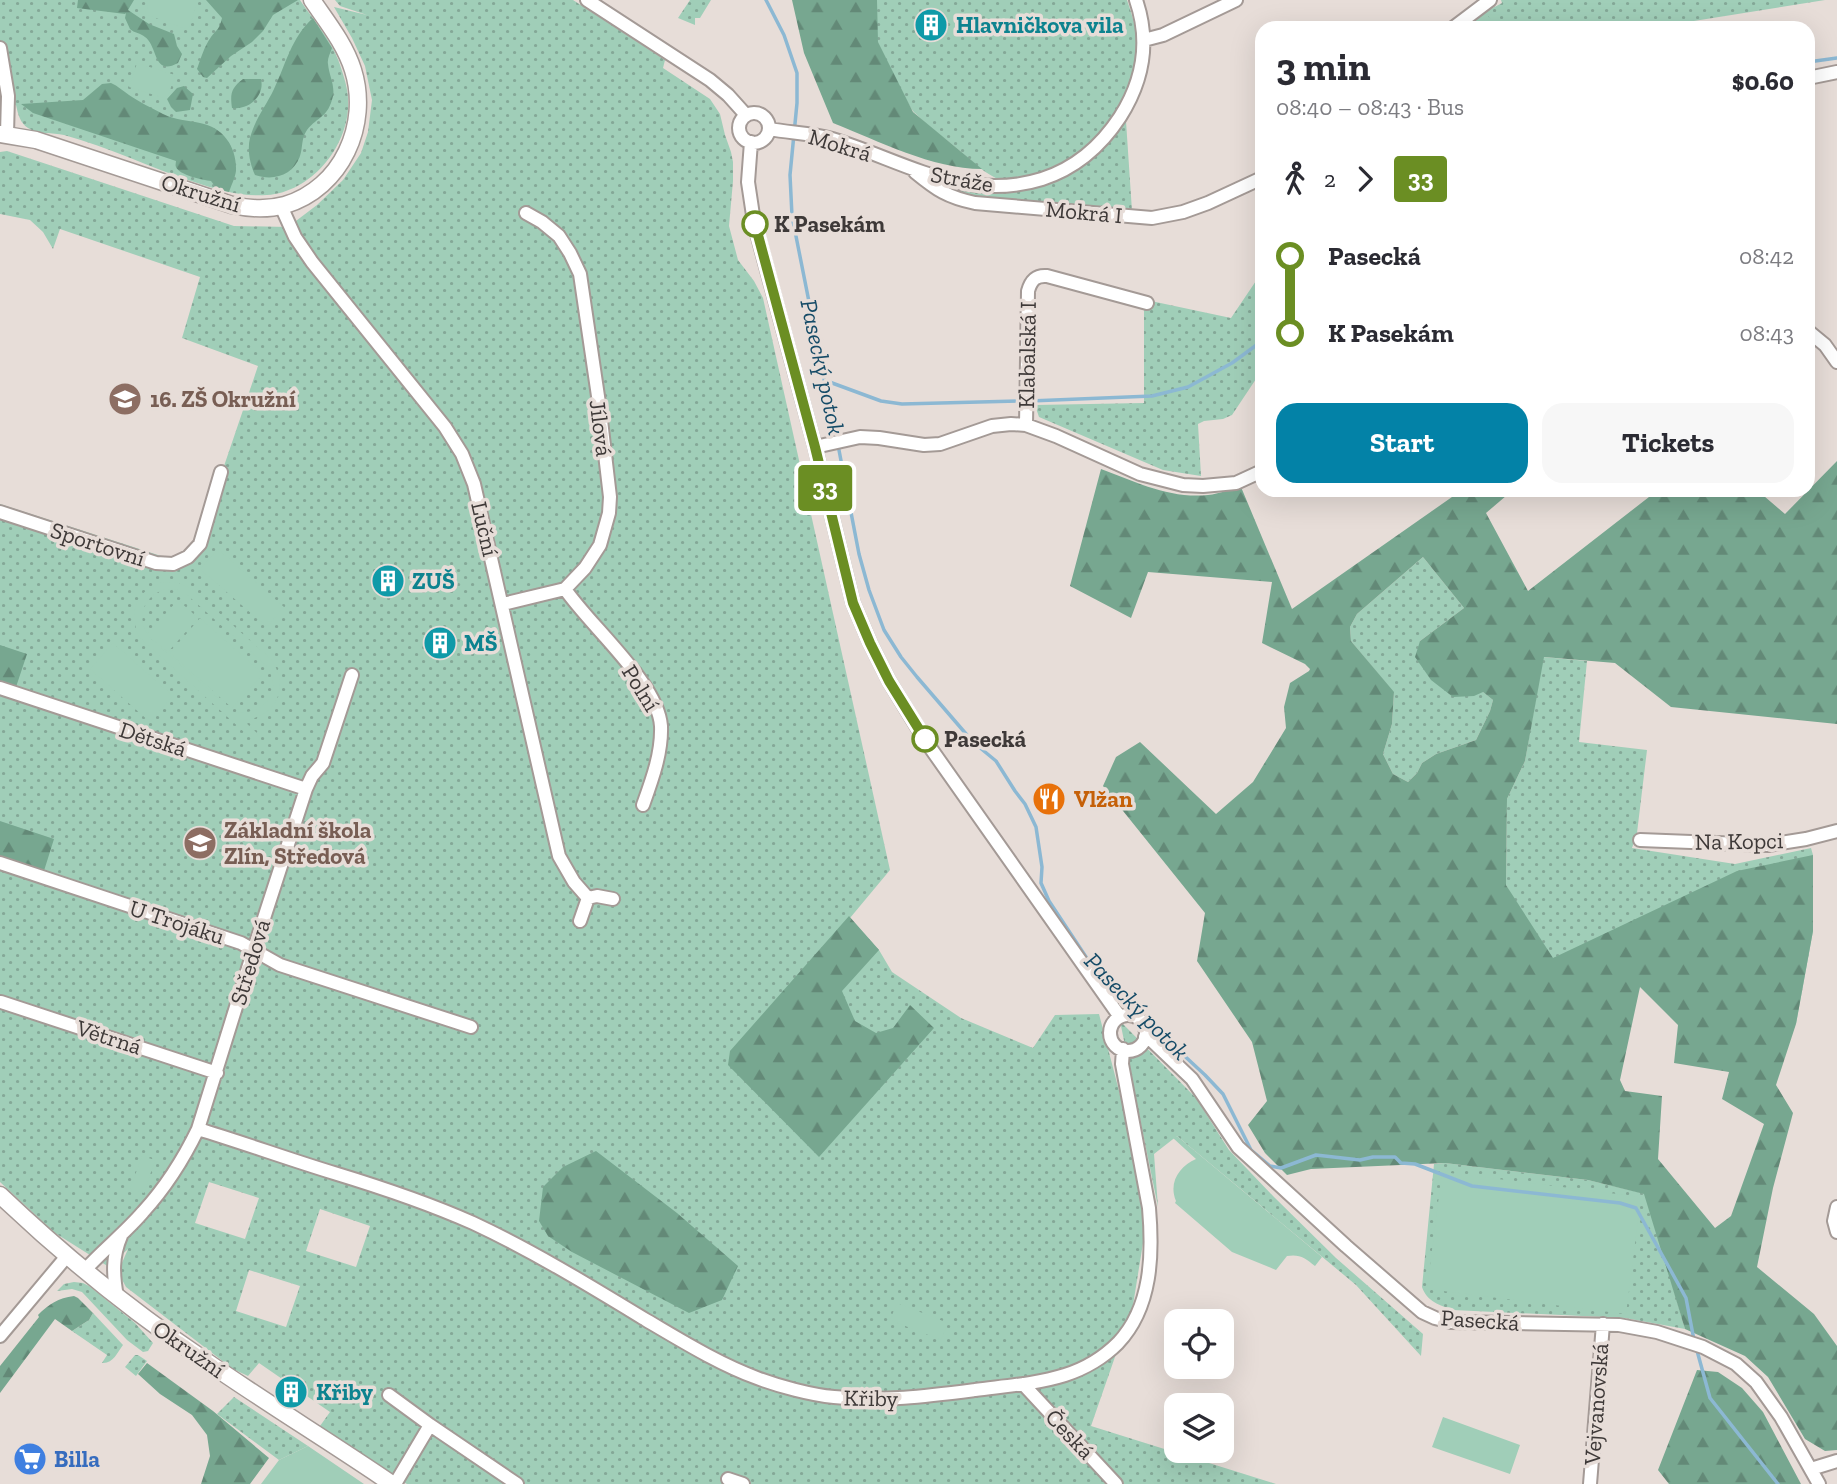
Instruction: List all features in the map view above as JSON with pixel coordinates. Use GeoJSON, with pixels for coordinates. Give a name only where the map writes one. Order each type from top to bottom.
{"type":"FeatureCollection","features":[{"type":"Feature","properties":{"kind":"street","name":"Okružní"},"geometry":{"type":"LineString","coordinates":[[3,134],[36,140],[232,205],[261,209],[281,206],[303,197],[331,176],[348,150],[358,116],[353,68],[341,44],[312,0]]}},
{"type":"Feature","properties":{"kind":"street"},"geometry":{"type":"LineString","coordinates":[[587,0],[720,88],[746,116]]}},
{"type":"Feature","properties":{"kind":"street","name":"Stráže"},"geometry":{"type":"LineString","coordinates":[[909,168],[945,179],[989,187],[1029,183],[1070,167],[1082,159],[1104,139],[1123,111],[1139,74],[1144,40],[1136,0]]}},
{"type":"Feature","properties":{"kind":"street"},"geometry":{"type":"LineString","coordinates":[[1144,40],[1163,35],[1236,0]]}},
{"type":"Feature","properties":{"kind":"street"},"geometry":{"type":"LineString","coordinates":[[1462,21],[1490,0]]}},
{"type":"Feature","properties":{"kind":"street"},"geometry":{"type":"LineString","coordinates":[[0,48],[8,96],[3,134]]}},
{"type":"Feature","properties":{"kind":"street"},"geometry":{"type":"LineString","coordinates":[[1815,77],[1837,72]]}},
{"type":"Feature","properties":{"kind":"street"},"geometry":{"type":"LineString","coordinates":[[751,113],[760,114],[767,121],[769,129],[763,140],[751,142],[743,137],[740,123],[751,113]]}},
{"type":"Feature","properties":{"kind":"street","name":"Mokrá"},"geometry":{"type":"LineString","coordinates":[[769,129],[834,140],[909,168]]}},
{"type":"Feature","properties":{"kind":"street","name":"Pasecká"},"geometry":{"type":"LineString","coordinates":[[751,142],[748,182],[754,222],[821,445],[853,603],[889,681],[928,743],[1121,1017],[1137,1017],[1144,1026],[1145,1037],[1192,1079],[1238,1147],[1346,1246],[1428,1316],[1472,1324],[1603,1324],[1638,1328],[1698,1346],[1736,1364],[1756,1382],[1781,1417],[1819,1484]]}},
{"type":"Feature","properties":{"kind":"street","name":"Mokrá I"},"geometry":{"type":"LineString","coordinates":[[909,168],[944,194],[975,203],[1152,218],[1184,212],[1255,181]]}},
{"type":"Feature","properties":{"kind":"street","name":"Luční"},"geometry":{"type":"LineString","coordinates":[[281,206],[295,237],[312,262],[444,427],[462,454],[474,484],[503,604],[559,856],[574,882],[588,898]]}},
{"type":"Feature","properties":{"kind":"street","name":"Jílová"},"geometry":{"type":"LineString","coordinates":[[526,213],[559,236],[580,274],[610,497],[609,513],[600,545],[585,568],[565,589]]}},
{"type":"Feature","properties":{"kind":"street","name":"Klabalská I"},"geometry":{"type":"LineString","coordinates":[[1026,425],[1028,291],[1033,280],[1039,276],[1047,276],[1147,303]]}},
{"type":"Feature","properties":{"kind":"street"},"geometry":{"type":"LineString","coordinates":[[1815,337],[1825,345],[1837,362]]}},
{"type":"Feature","properties":{"kind":"street","name":"Klabalská I"},"geometry":{"type":"LineString","coordinates":[[821,445],[869,437],[924,445],[940,444],[992,426],[1026,425],[1160,481],[1203,486],[1236,483],[1255,474]]}},
{"type":"Feature","properties":{"kind":"street","name":"Sportovní"},"geometry":{"type":"LineString","coordinates":[[0,512],[156,564],[173,564],[188,557],[200,544],[222,472]]}},
{"type":"Feature","properties":{"kind":"street"},"geometry":{"type":"LineString","coordinates":[[503,604],[565,589]]}},
{"type":"Feature","properties":{"kind":"street","name":"Polní"},"geometry":{"type":"LineString","coordinates":[[565,589],[640,678],[657,706],[661,724],[660,744],[657,763],[643,805]]}},
{"type":"Feature","properties":{"kind":"street","name":"Středová"},"geometry":{"type":"LineString","coordinates":[[85,1271],[158,1195],[198,1129],[306,789],[323,763],[352,675]]}},
{"type":"Feature","properties":{"kind":"street","name":"Dětská"},"geometry":{"type":"LineString","coordinates":[[0,688],[306,789]]}},
{"type":"Feature","properties":{"kind":"street","name":"Na Kopci"},"geometry":{"type":"LineString","coordinates":[[1640,839],[1768,845],[1837,831]]}},
{"type":"Feature","properties":{"kind":"street","name":"U Trojáku"},"geometry":{"type":"LineString","coordinates":[[0,863],[241,943],[280,965],[471,1027]]}},
{"type":"Feature","properties":{"kind":"street"},"geometry":{"type":"LineString","coordinates":[[580,920],[588,898],[597,896],[613,899]]}},
{"type":"Feature","properties":{"kind":"street","name":"Větrná"},"geometry":{"type":"LineString","coordinates":[[1,1002],[216,1073]]}},
{"type":"Feature","properties":{"kind":"street"},"geometry":{"type":"LineString","coordinates":[[1121,1017],[1115,1020],[1111,1031],[1113,1042],[1122,1049],[1134,1049],[1145,1037]]}},
{"type":"Feature","properties":{"kind":"street","name":"Křiby"},"geometry":{"type":"LineString","coordinates":[[198,1129],[237,1140],[470,1222],[581,1281],[709,1357],[758,1378],[832,1397],[878,1400],[909,1398],[1023,1384],[1067,1374],[1095,1361],[1118,1343],[1137,1316],[1144,1298],[1151,1230],[1122,1064],[1122,1049]]}},
{"type":"Feature","properties":{"kind":"street","name":"Okružní"},"geometry":{"type":"LineString","coordinates":[[0,1195],[117,1297],[200,1357],[393,1484]]}},
{"type":"Feature","properties":{"kind":"street"},"geometry":{"type":"LineString","coordinates":[[1837,1207],[1834,1221],[1837,1232]]}},
{"type":"Feature","properties":{"kind":"street"},"geometry":{"type":"LineString","coordinates":[[117,1297],[113,1264],[121,1235]]}},
{"type":"Feature","properties":{"kind":"street"},"geometry":{"type":"LineString","coordinates":[[0,1336],[68,1256]]}},
{"type":"Feature","properties":{"kind":"street","name":"Vejvanovská"},"geometry":{"type":"LineString","coordinates":[[1590,1484],[1603,1324]]}},
{"type":"Feature","properties":{"kind":"street","name":"Česká"},"geometry":{"type":"LineString","coordinates":[[1023,1384],[1116,1484]]}},
{"type":"Feature","properties":{"kind":"street"},"geometry":{"type":"LineString","coordinates":[[388,1395],[517,1484]]}},
{"type":"Feature","properties":{"kind":"street"},"geometry":{"type":"LineString","coordinates":[[393,1484],[430,1425]]}},
{"type":"Feature","properties":{"kind":"street"},"geometry":{"type":"LineString","coordinates":[[1811,1469],[1837,1461]]}},
{"type":"Feature","properties":{"kind":"street"},"geometry":{"type":"LineString","coordinates":[[728,1479],[743,1484]]}},
{"type":"Feature","properties":{"kind":"green space"},"geometry":{"type":"Polygon","coordinates":[[[0,0],[300,0],[329,41],[338,59],[348,99],[343,133],[326,163],[313,175],[284,192],[258,195],[212,188],[81,140],[32,130],[21,121],[16,105],[0,110],[0,0]]]}},
{"type":"Feature","properties":{"kind":"green space"},"geometry":{"type":"Polygon","coordinates":[[[78,0],[134,0],[128,10],[149,24],[174,34],[182,54],[178,63],[164,66],[160,63],[149,41],[130,29],[125,18],[126,13],[77,8],[78,0]]]}},
{"type":"Feature","properties":{"kind":"green space"},"geometry":{"type":"Polygon","coordinates":[[[150,0],[198,1],[188,30],[145,14],[150,0]]]}},
{"type":"Feature","properties":{"kind":"green space"},"geometry":{"type":"Polygon","coordinates":[[[206,0],[298,0],[273,15],[252,42],[231,56],[207,78],[197,69],[206,45],[222,18],[206,0]]]}},
{"type":"Feature","properties":{"kind":"green space"},"geometry":{"type":"Polygon","coordinates":[[[335,0],[573,0],[665,60],[663,68],[710,99],[720,114],[733,162],[729,226],[738,260],[763,298],[890,870],[850,918],[879,950],[892,972],[961,1018],[1033,1048],[1055,1015],[1099,1014],[1149,1206],[1133,1305],[1091,1426],[1164,1449],[1164,1463],[1209,1463],[1276,1484],[407,1484],[372,1464],[320,1426],[330,1412],[259,1363],[248,1376],[233,1369],[126,1287],[118,1272],[128,1249],[109,1267],[55,1233],[0,1182],[0,504],[189,565],[196,558],[208,513],[258,366],[182,338],[200,277],[60,229],[53,249],[43,232],[30,220],[0,214],[0,152],[7,151],[234,226],[288,227],[317,205],[343,180],[361,153],[368,132],[372,100],[365,66],[334,7],[367,15],[340,6],[335,0]],[[209,1182],[195,1223],[245,1239],[259,1198],[209,1182]],[[320,1209],[306,1251],[356,1267],[370,1226],[320,1209]],[[249,1270],[236,1311],[286,1327],[300,1286],[249,1270]]]}},
{"type":"Feature","properties":{"kind":"green space"},"geometry":{"type":"Polygon","coordinates":[[[690,0],[711,0],[700,18],[695,18],[695,25],[678,18],[690,0]]]}},
{"type":"Feature","properties":{"kind":"green space"},"geometry":{"type":"Polygon","coordinates":[[[792,0],[877,0],[878,42],[913,112],[982,169],[963,168],[925,159],[833,123],[804,53],[792,0]]]}},
{"type":"Feature","properties":{"kind":"green space"},"geometry":{"type":"Polygon","coordinates":[[[877,0],[1127,0],[1136,36],[1132,78],[1114,116],[1085,148],[1050,171],[1019,180],[1003,181],[980,168],[912,109],[878,43],[877,0]]]}},
{"type":"Feature","properties":{"kind":"green space"},"geometry":{"type":"Polygon","coordinates":[[[1501,0],[1825,0],[1694,21],[1474,21],[1502,3],[1501,0]]]}},
{"type":"Feature","properties":{"kind":"green space"},"geometry":{"type":"Polygon","coordinates":[[[1485,12],[1492,21],[1474,21],[1485,12]]]}},
{"type":"Feature","properties":{"kind":"green space"},"geometry":{"type":"Polygon","coordinates":[[[313,18],[332,48],[328,62],[333,88],[331,103],[325,113],[307,130],[300,156],[293,168],[275,177],[255,175],[249,152],[252,131],[294,43],[313,18]]]}},
{"type":"Feature","properties":{"kind":"green space"},"geometry":{"type":"Polygon","coordinates":[[[137,63],[175,75],[167,99],[129,87],[137,63]]]}},
{"type":"Feature","properties":{"kind":"green space"},"geometry":{"type":"Polygon","coordinates":[[[243,79],[261,79],[261,91],[250,104],[232,108],[232,92],[243,79]]]}},
{"type":"Feature","properties":{"kind":"green space"},"geometry":{"type":"Polygon","coordinates":[[[111,83],[163,114],[208,125],[222,134],[231,146],[236,162],[229,192],[217,189],[211,181],[192,177],[178,170],[176,161],[33,113],[21,104],[83,100],[102,84],[111,83]]]}},
{"type":"Feature","properties":{"kind":"green space"},"geometry":{"type":"Polygon","coordinates":[[[184,86],[193,94],[190,110],[176,112],[167,99],[177,88],[184,86]]]}},
{"type":"Feature","properties":{"kind":"green space"},"geometry":{"type":"Polygon","coordinates":[[[1126,121],[1132,211],[968,197],[942,187],[1011,192],[1056,179],[1077,170],[1101,151],[1126,121]]]}},
{"type":"Feature","properties":{"kind":"green space"},"geometry":{"type":"Polygon","coordinates":[[[1255,282],[1255,380],[1232,415],[1198,424],[1201,476],[1163,470],[1039,417],[1035,405],[1144,403],[1144,310],[1151,301],[1231,318],[1255,282]]]}},
{"type":"Feature","properties":{"kind":"green space"},"geometry":{"type":"Polygon","coordinates":[[[1837,461],[1837,724],[1671,707],[1615,663],[1544,657],[1525,761],[1507,799],[1506,885],[1553,958],[1737,871],[1813,855],[1813,931],[1796,1024],[1776,1085],[1793,1113],[1773,1188],[1757,1267],[1814,1314],[1837,1346],[1837,1450],[1825,1451],[1805,1439],[1768,1377],[1745,1356],[1685,1329],[1644,1194],[1588,1180],[1445,1163],[1311,1169],[1287,1175],[1265,1153],[1248,1125],[1267,1101],[1252,1042],[1197,961],[1205,913],[1103,786],[1116,757],[1140,742],[1216,814],[1253,782],[1286,728],[1284,707],[1290,683],[1310,669],[1262,643],[1272,582],[1148,572],[1131,618],[1070,586],[1101,469],[1153,488],[1194,496],[1216,494],[1241,487],[1292,609],[1452,497],[1505,497],[1486,513],[1528,591],[1649,497],[1765,497],[1785,514],[1802,497],[1815,497],[1815,483],[1837,461]],[[1423,557],[1357,614],[1350,627],[1351,641],[1394,692],[1392,724],[1383,754],[1393,774],[1408,782],[1422,763],[1436,754],[1476,740],[1490,711],[1493,700],[1483,692],[1474,696],[1453,697],[1431,680],[1415,657],[1420,641],[1464,608],[1423,557]],[[1640,987],[1620,1080],[1625,1091],[1662,1096],[1658,1159],[1715,1228],[1731,1216],[1764,1124],[1722,1099],[1729,1072],[1674,1063],[1678,1025],[1640,987]]]}},
{"type":"Feature","properties":{"kind":"green space"},"geometry":{"type":"Polygon","coordinates":[[[218,549],[284,607],[267,627],[200,569],[218,549]]]}},
{"type":"Feature","properties":{"kind":"green space"},"geometry":{"type":"Polygon","coordinates":[[[1423,557],[1464,608],[1420,641],[1493,700],[1476,740],[1436,754],[1422,763],[1408,782],[1393,774],[1383,754],[1392,724],[1394,693],[1351,641],[1350,627],[1357,614],[1423,557]]]}},
{"type":"Feature","properties":{"kind":"green space"},"geometry":{"type":"Polygon","coordinates":[[[164,582],[179,583],[192,589],[271,659],[279,680],[277,699],[264,713],[243,720],[258,734],[253,740],[139,637],[134,618],[137,602],[155,585],[164,582]],[[166,589],[159,592],[144,606],[142,619],[147,634],[178,600],[198,618],[168,652],[148,636],[233,712],[244,713],[262,706],[272,693],[273,684],[266,665],[186,594],[166,589]]]}},
{"type":"Feature","properties":{"kind":"green space"},"geometry":{"type":"Polygon","coordinates":[[[200,618],[263,674],[232,708],[170,653],[200,618]]]}},
{"type":"Feature","properties":{"kind":"green space"},"geometry":{"type":"Polygon","coordinates":[[[113,643],[173,696],[150,722],[90,669],[113,643]]]}},
{"type":"Feature","properties":{"kind":"green space"},"geometry":{"type":"Polygon","coordinates":[[[0,645],[27,654],[15,690],[0,685],[0,645]]]}},
{"type":"Feature","properties":{"kind":"green space"},"geometry":{"type":"Polygon","coordinates":[[[1543,657],[1587,661],[1579,742],[1647,750],[1637,833],[1632,848],[1735,864],[1811,848],[1813,931],[1796,1024],[1663,1000],[1640,986],[1610,1075],[1506,885],[1507,799],[1525,761],[1543,657]]]}},
{"type":"Feature","properties":{"kind":"green space"},"geometry":{"type":"Polygon","coordinates":[[[0,821],[54,839],[43,874],[0,860],[0,821]]]}},
{"type":"Feature","properties":{"kind":"green space"},"geometry":{"type":"Polygon","coordinates":[[[849,916],[879,950],[842,991],[855,1021],[876,1033],[893,1028],[910,1005],[934,1028],[819,1157],[728,1065],[730,1051],[849,916]]]}},
{"type":"Feature","properties":{"kind":"green space"},"geometry":{"type":"Polygon","coordinates":[[[1120,1021],[1196,1098],[1229,1150],[1274,1197],[1336,1258],[1423,1334],[1421,1356],[1356,1285],[1177,1136],[1154,1154],[1158,1207],[1120,1021]]]}},
{"type":"Feature","properties":{"kind":"green space"},"geometry":{"type":"Polygon","coordinates":[[[1177,1136],[1322,1257],[1315,1266],[1302,1257],[1287,1256],[1276,1270],[1232,1252],[1175,1203],[1174,1187],[1177,1176],[1185,1166],[1196,1159],[1173,1138],[1177,1136]]]}},
{"type":"Feature","properties":{"kind":"green space"},"geometry":{"type":"Polygon","coordinates":[[[596,1151],[677,1213],[738,1266],[722,1300],[689,1313],[572,1252],[548,1236],[539,1221],[543,1187],[563,1167],[596,1151]]]}},
{"type":"Feature","properties":{"kind":"green space"},"geometry":{"type":"Polygon","coordinates":[[[142,1156],[155,1160],[144,1193],[130,1189],[142,1156]]]}},
{"type":"Feature","properties":{"kind":"green space"},"geometry":{"type":"Polygon","coordinates":[[[1445,1163],[1588,1180],[1646,1194],[1685,1329],[1625,1318],[1453,1310],[1431,1300],[1422,1287],[1434,1164],[1445,1163]]]}},
{"type":"Feature","properties":{"kind":"green space"},"geometry":{"type":"Polygon","coordinates":[[[1442,1172],[1641,1197],[1626,1314],[1427,1289],[1442,1172]]]}},
{"type":"Feature","properties":{"kind":"green space"},"geometry":{"type":"Polygon","coordinates":[[[74,1282],[89,1286],[135,1323],[153,1343],[148,1351],[143,1352],[127,1340],[82,1292],[72,1289],[57,1291],[64,1284],[74,1282]]]}},
{"type":"Feature","properties":{"kind":"green space"},"geometry":{"type":"Polygon","coordinates":[[[74,1296],[93,1313],[89,1320],[72,1331],[55,1319],[0,1393],[0,1366],[38,1315],[54,1302],[74,1296]]]}},
{"type":"Feature","properties":{"kind":"green space"},"geometry":{"type":"Polygon","coordinates":[[[897,1303],[948,1323],[941,1340],[890,1320],[897,1303]]]}},
{"type":"Feature","properties":{"kind":"green space"},"geometry":{"type":"Polygon","coordinates":[[[93,1313],[123,1345],[106,1363],[102,1363],[107,1355],[72,1331],[89,1320],[93,1313]]]}},
{"type":"Feature","properties":{"kind":"green space"},"geometry":{"type":"Polygon","coordinates":[[[135,1355],[147,1361],[136,1376],[125,1367],[135,1355]]]}},
{"type":"Feature","properties":{"kind":"green space"},"geometry":{"type":"Polygon","coordinates":[[[147,1363],[213,1411],[269,1458],[250,1484],[201,1484],[210,1456],[207,1435],[192,1415],[160,1394],[138,1374],[147,1363]]]}},
{"type":"Feature","properties":{"kind":"green space"},"geometry":{"type":"Polygon","coordinates":[[[1697,1370],[1718,1372],[1742,1388],[1763,1412],[1801,1484],[1669,1484],[1658,1470],[1697,1370]]]}},
{"type":"Feature","properties":{"kind":"green space"},"geometry":{"type":"Polygon","coordinates":[[[234,1397],[308,1446],[279,1460],[217,1414],[234,1397]]]}},
{"type":"Feature","properties":{"kind":"green space"},"geometry":{"type":"Polygon","coordinates":[[[1443,1417],[1520,1445],[1510,1474],[1432,1447],[1443,1417]]]}},
{"type":"Feature","properties":{"kind":"green space"},"geometry":{"type":"Polygon","coordinates":[[[308,1446],[364,1484],[261,1484],[279,1460],[308,1446]]]}},
{"type":"Feature","properties":{"kind":"waterway","name":"Pasecký potok"},"geometry":{"type":"LineString","coordinates":[[766,0],[784,35],[797,73],[790,175],[792,216],[836,438]]}},
{"type":"Feature","properties":{"kind":"waterway"},"geometry":{"type":"LineString","coordinates":[[1815,61],[1837,58]]}},
{"type":"Feature","properties":{"kind":"waterway"},"geometry":{"type":"LineString","coordinates":[[1030,401],[1152,396],[1188,387],[1232,363],[1255,346]]}},
{"type":"Feature","properties":{"kind":"waterway"},"geometry":{"type":"LineString","coordinates":[[824,380],[881,401],[902,404],[1023,401]]}},
{"type":"Feature","properties":{"kind":"waterway","name":"Pasecký potok"},"geometry":{"type":"LineString","coordinates":[[838,445],[859,554],[884,630],[917,677],[973,742],[996,761],[1025,804],[1036,827],[1042,867],[1041,883],[1049,901],[1090,963],[1223,1094],[1251,1150],[1270,1166],[1281,1168],[1316,1155],[1360,1160],[1395,1157],[1401,1163],[1415,1164],[1472,1186],[1620,1203],[1636,1208],[1686,1298],[1694,1340]]}},
{"type":"Feature","properties":{"kind":"waterway","name":"Pasecký potok"},"geometry":{"type":"LineString","coordinates":[[1696,1347],[1710,1398],[1778,1484]]}},
{"type":"Feature","properties":{"kind":"bus line","name":"33"},"geometry":{"type":"LineString","coordinates":[[755,224],[815,447],[853,603],[889,681],[925,739]]}},
{"type":"Feature","properties":{"kind":"place","name":"Hlavničkova vila"},"geometry":{"type":"Point","coordinates":[931,25]}},
{"type":"Feature","properties":{"kind":"place","name":"K Pasekám"},"geometry":{"type":"Point","coordinates":[755,224]}},
{"type":"Feature","properties":{"kind":"place","name":"16. ZŠ Okružní"},"geometry":{"type":"Point","coordinates":[125,399]}},
{"type":"Feature","properties":{"kind":"place","name":"ZUŠ"},"geometry":{"type":"Point","coordinates":[388,581]}},
{"type":"Feature","properties":{"kind":"place","name":"MŠ"},"geometry":{"type":"Point","coordinates":[440,643]}},
{"type":"Feature","properties":{"kind":"place","name":"Pasecká"},"geometry":{"type":"Point","coordinates":[925,739]}},
{"type":"Feature","properties":{"kind":"place","name":"Vlžan"},"geometry":{"type":"Point","coordinates":[1049,799]}},
{"type":"Feature","properties":{"kind":"place","name":"Základní škola Zlín, Středová"},"geometry":{"type":"Point","coordinates":[200,843]}},
{"type":"Feature","properties":{"kind":"place","name":"Křiby"},"geometry":{"type":"Point","coordinates":[291,1392]}},
{"type":"Feature","properties":{"kind":"place","name":"Billa"},"geometry":{"type":"Point","coordinates":[30,1459]}}]}
